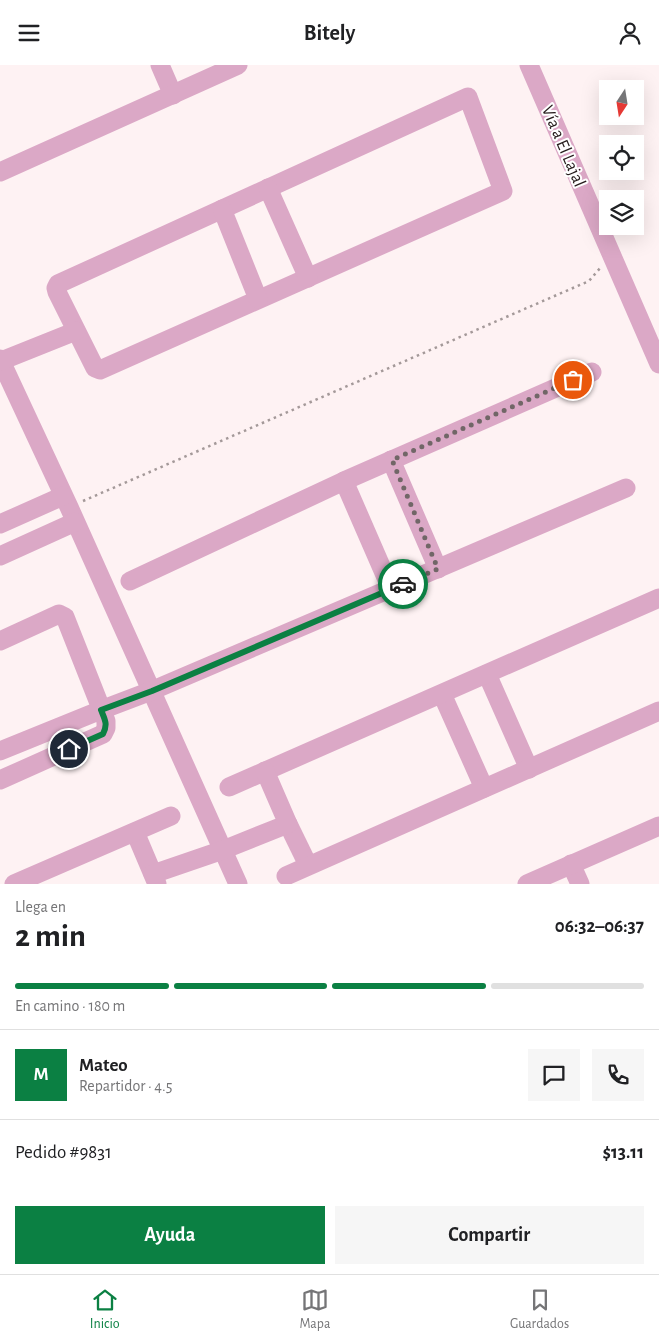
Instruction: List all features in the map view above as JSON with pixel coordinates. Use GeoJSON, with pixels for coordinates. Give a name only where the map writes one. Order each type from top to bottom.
{"type":"FeatureCollection","features":[{"type":"Feature","properties":{"kind":"street"},"geometry":{"type":"LineString","coordinates":[[160,65],[173,95]]}},
{"type":"Feature","properties":{"kind":"street"},"geometry":{"type":"LineString","coordinates":[[0,172],[173,95],[209,71],[238,65]]}},
{"type":"Feature","properties":{"kind":"street","name":"Vía a El Lajal"},"geometry":{"type":"LineString","coordinates":[[529,65],[659,364]]}},
{"type":"Feature","properties":{"kind":"street"},"geometry":{"type":"LineString","coordinates":[[468,97],[503,191],[100,370],[95,368],[57,292],[58,284],[268,188],[468,97]]}},
{"type":"Feature","properties":{"kind":"street"},"geometry":{"type":"LineString","coordinates":[[268,188],[308,277]]}},
{"type":"Feature","properties":{"kind":"street"},"geometry":{"type":"LineString","coordinates":[[222,209],[258,299]]}},
{"type":"Feature","properties":{"kind":"street"},"geometry":{"type":"LineString","coordinates":[[76,331],[0,360],[69,508],[238,884]]}},
{"type":"Feature","properties":{"kind":"street"},"geometry":{"type":"LineString","coordinates":[[130,581],[344,481],[592,372]]}},
{"type":"Feature","properties":{"kind":"street"},"geometry":{"type":"LineString","coordinates":[[392,460],[438,569]]}},
{"type":"Feature","properties":{"kind":"street"},"geometry":{"type":"LineString","coordinates":[[344,481],[391,589]]}},
{"type":"Feature","properties":{"kind":"street"},"geometry":{"type":"LineString","coordinates":[[0,751],[152,691],[626,488]]}},
{"type":"Feature","properties":{"kind":"street"},"geometry":{"type":"LineString","coordinates":[[0,524],[69,508]]}},
{"type":"Feature","properties":{"kind":"street"},"geometry":{"type":"LineString","coordinates":[[0,556],[69,508]]}},
{"type":"Feature","properties":{"kind":"street"},"geometry":{"type":"LineString","coordinates":[[229,787],[659,598]]}},
{"type":"Feature","properties":{"kind":"street"},"geometry":{"type":"LineString","coordinates":[[0,641],[59,614],[65,617],[106,721],[106,728],[103,734],[0,780]]}},
{"type":"Feature","properties":{"kind":"street"},"geometry":{"type":"LineString","coordinates":[[488,674],[529,769]]}},
{"type":"Feature","properties":{"kind":"street"},"geometry":{"type":"LineString","coordinates":[[442,694],[484,789]]}},
{"type":"Feature","properties":{"kind":"street"},"geometry":{"type":"LineString","coordinates":[[286,876],[659,711]]}},
{"type":"Feature","properties":{"kind":"street"},"geometry":{"type":"LineString","coordinates":[[266,771],[288,824],[308,865]]}},
{"type":"Feature","properties":{"kind":"street"},"geometry":{"type":"LineString","coordinates":[[14,884],[171,815]]}},
{"type":"Feature","properties":{"kind":"street"},"geometry":{"type":"LineString","coordinates":[[135,832],[155,879],[288,824]]}},
{"type":"Feature","properties":{"kind":"street"},"geometry":{"type":"LineString","coordinates":[[530,883],[659,826]]}},
{"type":"Feature","properties":{"kind":"street"},"geometry":{"type":"LineString","coordinates":[[572,864],[580,884]]}},
{"type":"Feature","properties":{"kind":"path"},"geometry":{"type":"LineString","coordinates":[[69,508],[589,281],[611,255]]}},
{"type":"Feature","properties":{"kind":"way so far"},"geometry":{"type":"LineString","coordinates":[[403,584],[438,569],[392,460],[573,380]]}},
{"type":"Feature","properties":{"kind":"route"},"geometry":{"type":"LineString","coordinates":[[69,749],[103,734],[106,728],[106,721],[101,710],[152,691],[403,584]]}}]}
